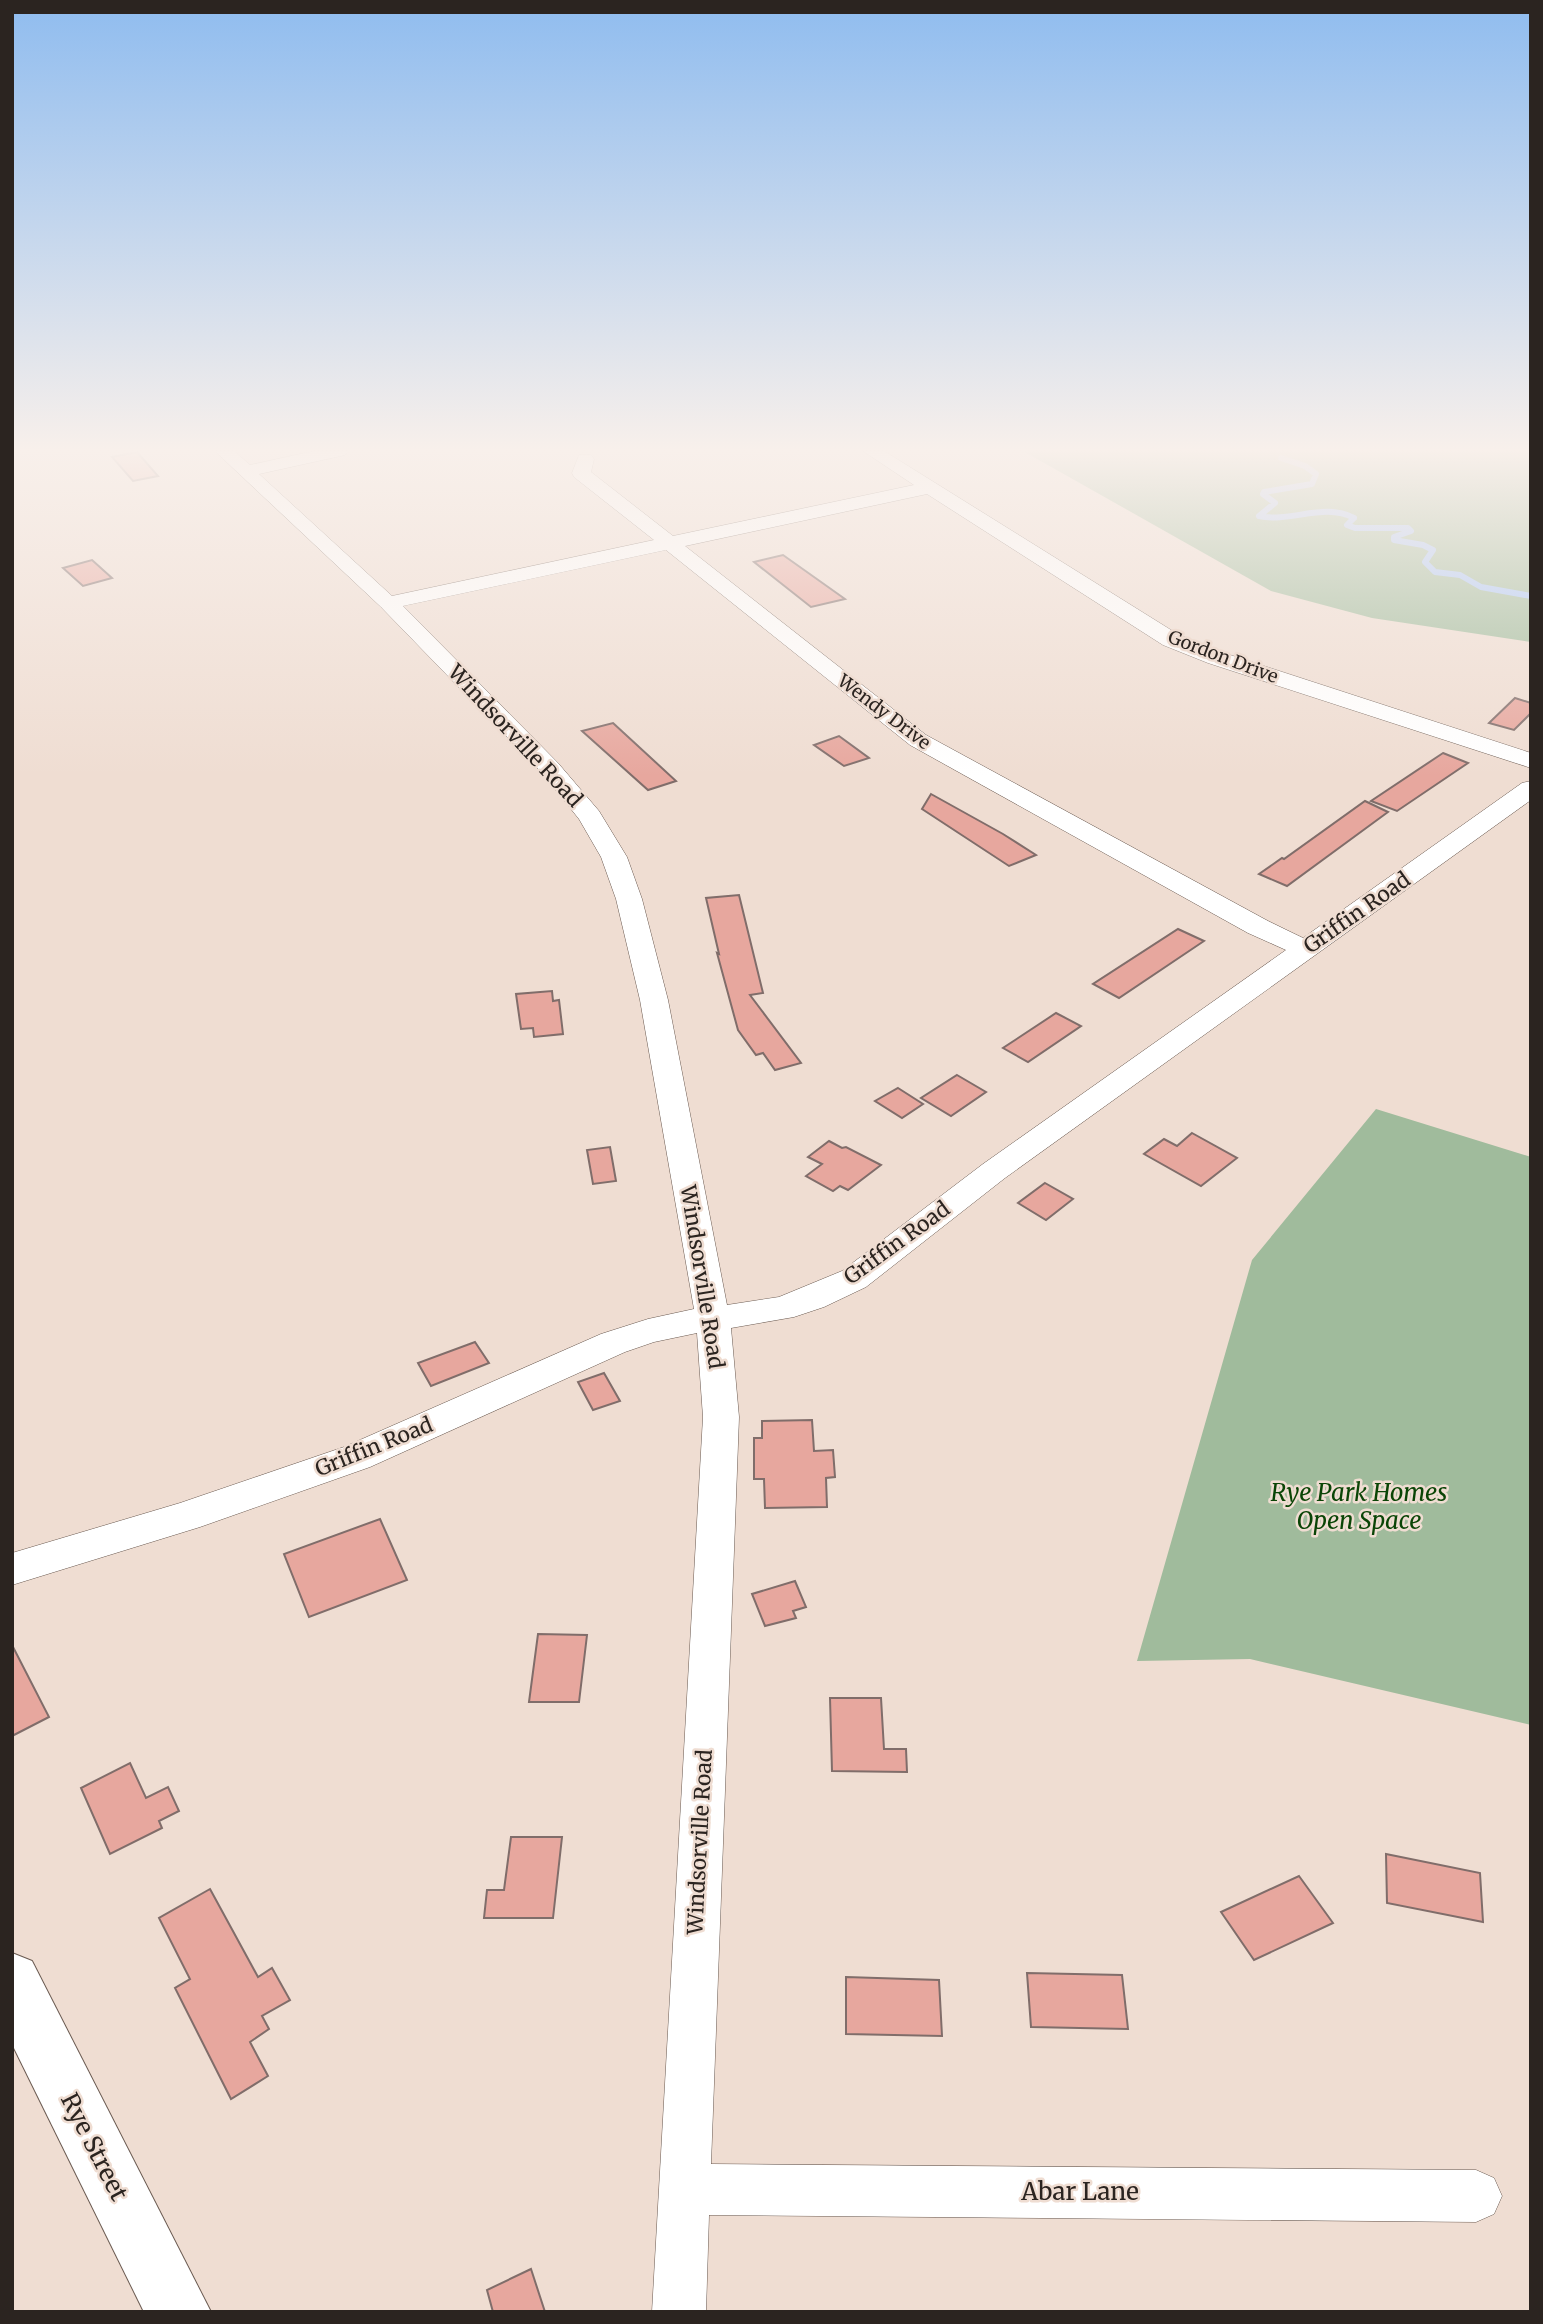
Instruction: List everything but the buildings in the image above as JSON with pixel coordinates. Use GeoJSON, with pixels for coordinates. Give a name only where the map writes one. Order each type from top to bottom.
{"type":"FeatureCollection","features":[{"type":"Feature","properties":{"kind":"street","name":"Windsorville Road"},"geometry":{"type":"LineString","coordinates":[[341,559],[388,603],[550,768],[590,816],[614,857],[629,899],[654,1000],[700,1262],[713,1319],[721,1417],[679,2312]]}},
{"type":"Feature","properties":{"kind":"street"},"geometry":{"type":"LineString","coordinates":[[388,603],[591,559]]}},
{"type":"Feature","properties":{"kind":"street","name":"Wendy Drive"},"geometry":{"type":"LineString","coordinates":[[689,559],[918,740],[1258,927],[1306,949]]}},
{"type":"Feature","properties":{"kind":"street","name":"Gordon Drive"},"geometry":{"type":"LineString","coordinates":[[1042,559],[1171,640],[1216,658],[1531,761]]}},
{"type":"Feature","properties":{"kind":"street","name":"Griffin Road"},"geometry":{"type":"LineString","coordinates":[[12,1569],[186,1516],[357,1457],[612,1343],[648,1331],[782,1309],[854,1279],[994,1171],[1531,788]]}},
{"type":"Feature","properties":{"kind":"street","name":"Rye Street"},"geometry":{"type":"LineString","coordinates":[[12,1980],[63,2087],[179,2312]]}},
{"type":"Feature","properties":{"kind":"street","name":"Abar Lane"},"geometry":{"type":"LineString","coordinates":[[683,2189],[1476,2196]]}},
{"type":"Feature","properties":{"kind":"green space"},"geometry":{"type":"Polygon","coordinates":[[[1215,559],[1531,559],[1531,642],[1372,618],[1271,591],[1215,559]]]}},
{"type":"Feature","properties":{"kind":"green space","name":"Rye Park Homes Open Space"},"geometry":{"type":"Polygon","coordinates":[[[1376,1109],[1531,1157],[1531,1725],[1250,1659],[1137,1661],[1252,1260],[1376,1109]]]}},
{"type":"Feature","properties":{"kind":"waterway"},"geometry":{"type":"LineString","coordinates":[[1427,559],[1425,562],[1435,572],[1460,575],[1481,587],[1531,596]]}}]}
